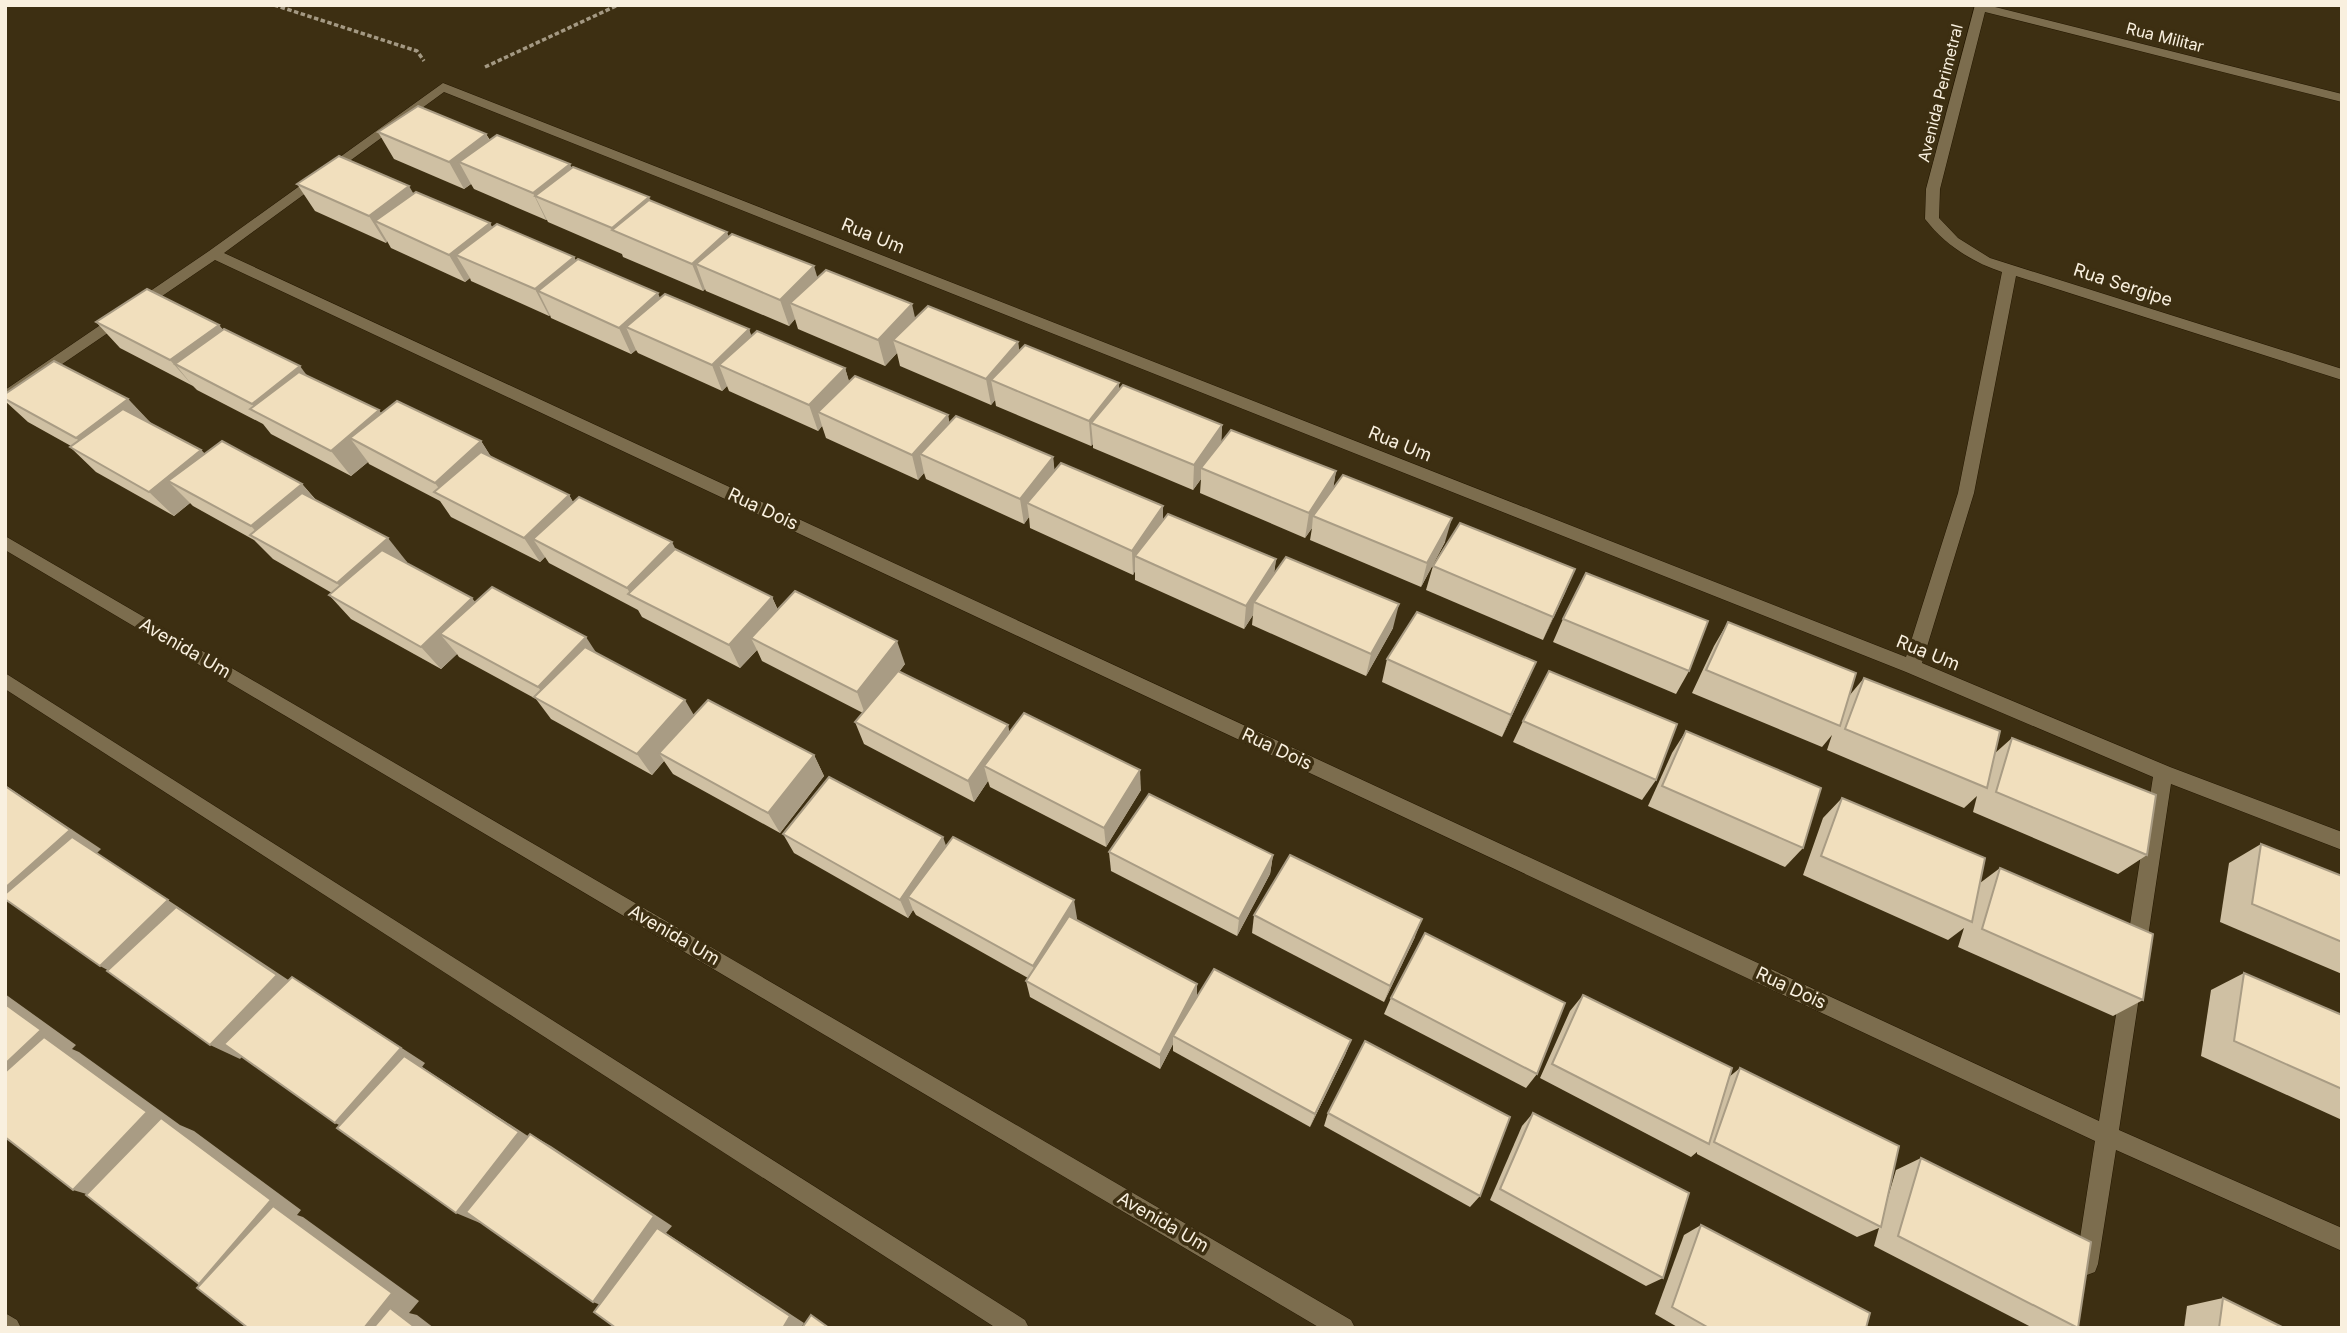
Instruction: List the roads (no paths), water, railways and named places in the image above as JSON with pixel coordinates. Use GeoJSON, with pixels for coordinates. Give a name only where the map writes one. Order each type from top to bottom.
{"type":"FeatureCollection","features":[{"type":"Feature","properties":{"kind":"street","name":"Rua Militar"},"geometry":{"type":"LineString","coordinates":[[1980,6],[2342,98]]}},
{"type":"Feature","properties":{"kind":"street","name":"Avenida Perimetral"},"geometry":{"type":"LineString","coordinates":[[1933,189],[1980,6]]}},
{"type":"Feature","properties":{"kind":"street","name":"Rua Um"},"geometry":{"type":"LineString","coordinates":[[214,254],[443,87],[1912,667],[2163,773],[2342,841]]}},
{"type":"Feature","properties":{"kind":"street","name":"Rua Sergipe"},"geometry":{"type":"LineString","coordinates":[[1933,189],[1932,219],[1953,241],[1984,261],[2342,375]]}},
{"type":"Feature","properties":{"kind":"street"},"geometry":{"type":"LineString","coordinates":[[5,398],[214,254]]}},
{"type":"Feature","properties":{"kind":"street","name":"Rua Dois"},"geometry":{"type":"LineString","coordinates":[[214,254],[2108,1136],[2342,1240]]}},
{"type":"Feature","properties":{"kind":"street"},"geometry":{"type":"LineString","coordinates":[[1912,667],[1966,493],[2010,269]]}},
{"type":"Feature","properties":{"kind":"street","name":"Avenida Um"},"geometry":{"type":"LineString","coordinates":[[5,542],[1343,1328]]}},
{"type":"Feature","properties":{"kind":"street"},"geometry":{"type":"LineString","coordinates":[[5,680],[1017,1328]]}},
{"type":"Feature","properties":{"kind":"street"},"geometry":{"type":"LineString","coordinates":[[2083,1287],[2163,773]]}}]}
